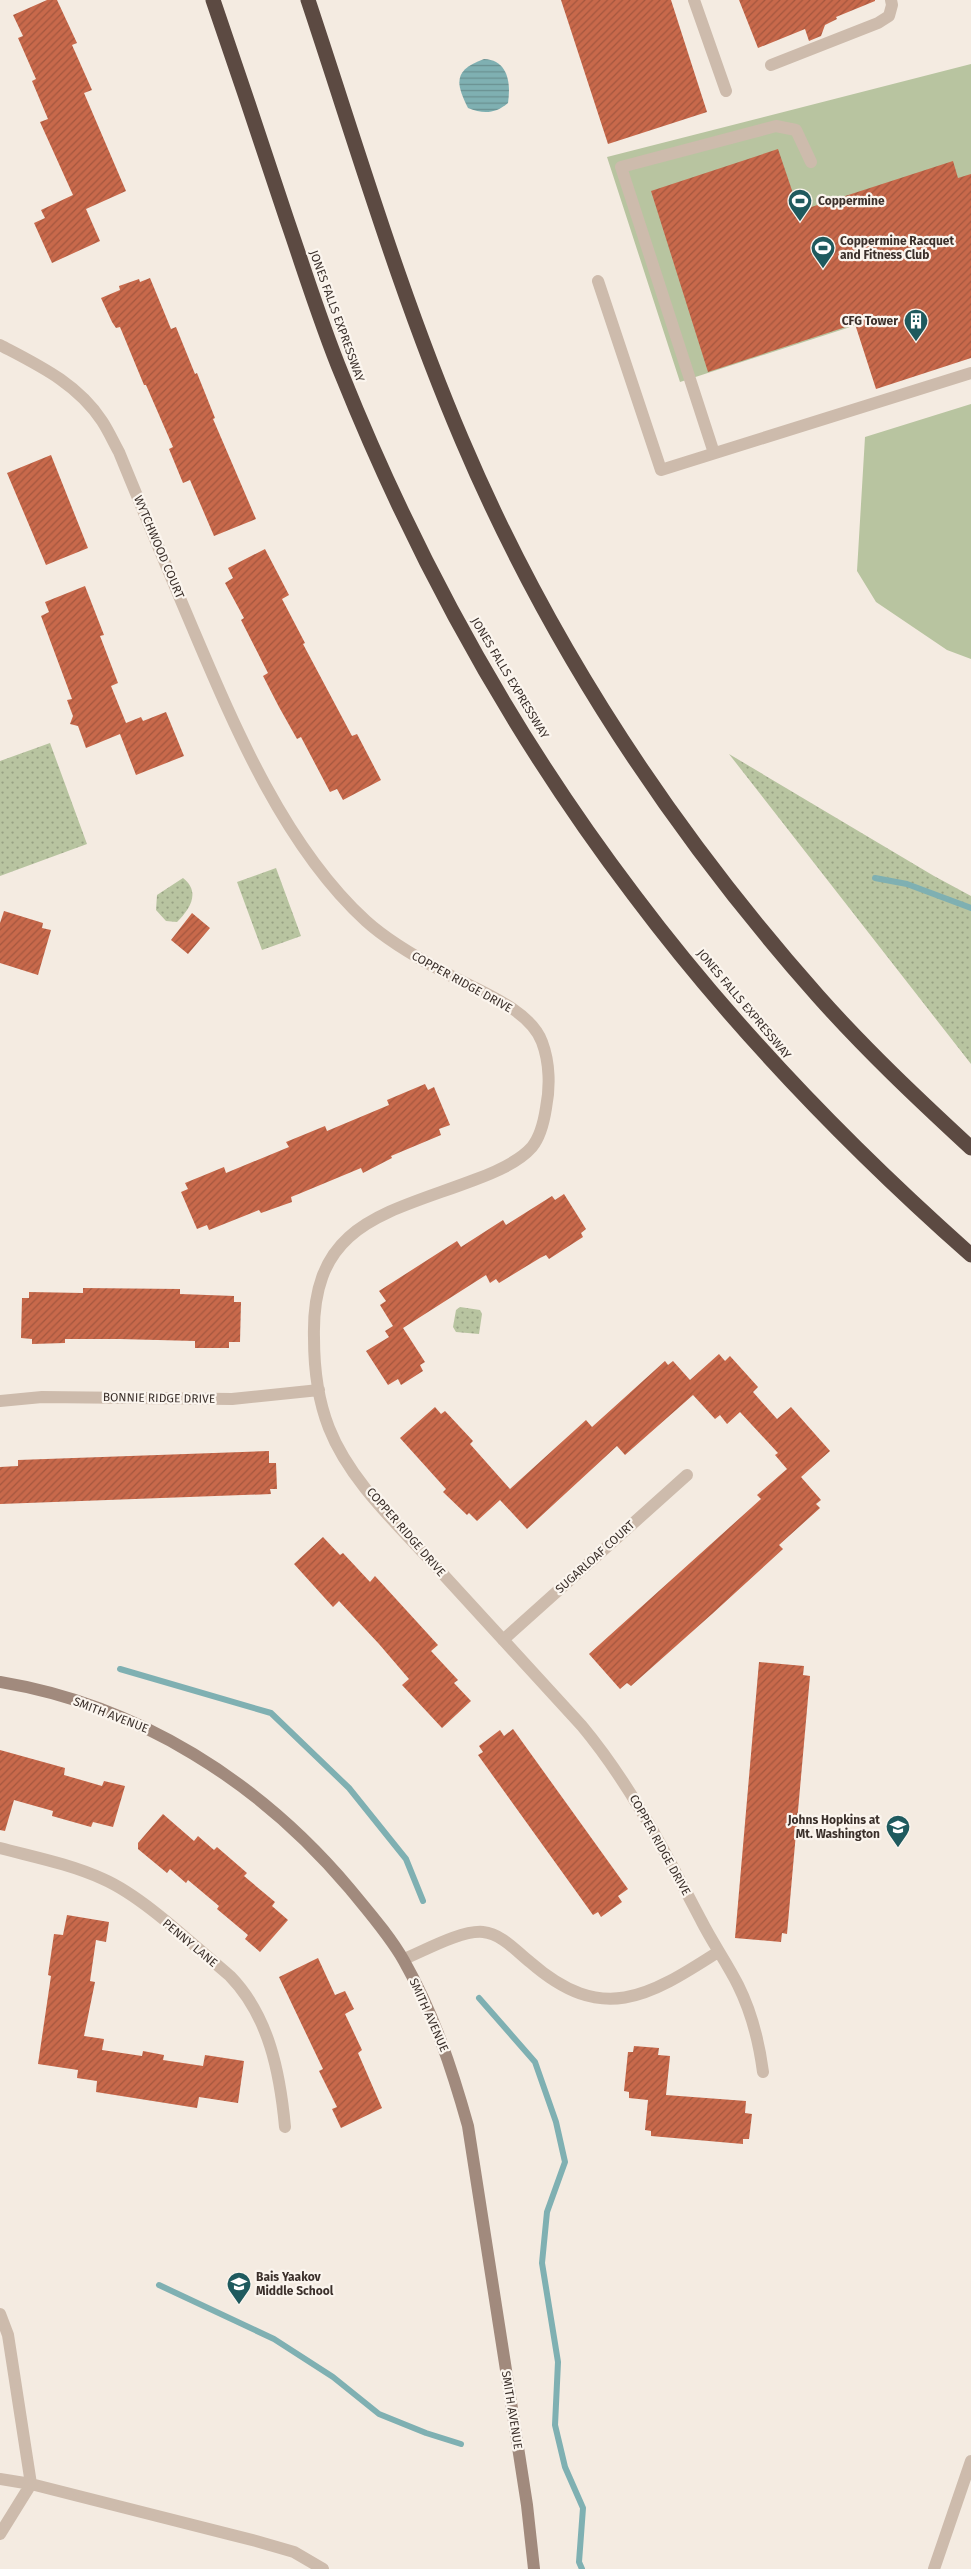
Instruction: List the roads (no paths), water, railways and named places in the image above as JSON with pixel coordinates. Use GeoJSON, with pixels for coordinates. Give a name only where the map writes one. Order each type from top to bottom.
{"type":"FeatureCollection","features":[{"type":"Feature","properties":{"kind":"highway","name":"JONES FALLS EXPRESSWAY"},"geometry":{"type":"LineString","coordinates":[[213,0],[342,374],[424,555],[462,629],[508,708],[576,814],[634,896],[758,1046],[909,1201],[971,1255]]}},
{"type":"Feature","properties":{"kind":"highway"},"geometry":{"type":"LineString","coordinates":[[308,0],[391,252],[462,441],[501,527],[579,672],[640,768],[704,859],[760,928],[820,998],[888,1070],[971,1148]]}},
{"type":"Feature","properties":{"kind":"main road","name":"SMITH AVENUE"},"geometry":{"type":"LineString","coordinates":[[0,1682],[77,1700],[134,1722],[199,1756],[264,1802],[318,1851],[362,1903],[404,1959],[433,2018],[452,2067],[468,2126],[527,2505],[534,2569]]}},
{"type":"Feature","properties":{"kind":"street"},"geometry":{"type":"LineString","coordinates":[[694,0],[726,91]]}},
{"type":"Feature","properties":{"kind":"street"},"geometry":{"type":"LineString","coordinates":[[771,65],[878,23],[889,16],[892,5],[890,0]]}},
{"type":"Feature","properties":{"kind":"street"},"geometry":{"type":"LineString","coordinates":[[714,453],[621,167],[776,126],[796,130],[811,162]]}},
{"type":"Feature","properties":{"kind":"street"},"geometry":{"type":"LineString","coordinates":[[598,281],[661,470],[971,373]]}},
{"type":"Feature","properties":{"kind":"street","name":"WYTCHWOOD COURT"},"geometry":{"type":"LineString","coordinates":[[0,345],[56,375],[82,396],[102,420],[119,452],[220,693],[268,791]]}},
{"type":"Feature","properties":{"kind":"street","name":"COPPER RIDGE DRIVE"},"geometry":{"type":"LineString","coordinates":[[268,791],[311,858],[366,921],[404,950],[517,1012],[541,1038],[549,1078],[544,1122],[533,1146],[496,1172],[372,1219],[347,1236],[331,1257],[320,1280],[313,1312],[314,1356],[318,1390],[329,1428],[348,1462],[380,1505],[610,1760],[664,1848],[718,1952],[738,1985],[752,2021],[763,2072]]}},
{"type":"Feature","properties":{"kind":"street","name":"BONNIE RIDGE DRIVE"},"geometry":{"type":"LineString","coordinates":[[0,1401],[42,1397],[232,1399],[318,1390]]}},
{"type":"Feature","properties":{"kind":"street","name":"SUGARLOAF COURT"},"geometry":{"type":"LineString","coordinates":[[503,1640],[687,1476]]}},
{"type":"Feature","properties":{"kind":"street","name":"PENNY LANE"},"geometry":{"type":"LineString","coordinates":[[0,1848],[61,1864],[103,1879],[128,1892],[230,1976],[244,1990],[260,2019],[275,2060],[282,2094],[285,2127]]}},
{"type":"Feature","properties":{"kind":"street"},"geometry":{"type":"LineString","coordinates":[[404,1959],[448,1942],[482,1932],[497,1936],[550,1980],[574,1992],[595,1997],[612,1998],[646,1993],[669,1983],[718,1952]]}},
{"type":"Feature","properties":{"kind":"street"},"geometry":{"type":"LineString","coordinates":[[0,2314],[8,2335],[31,2484],[0,2534]]}},
{"type":"Feature","properties":{"kind":"street"},"geometry":{"type":"LineString","coordinates":[[934,2569],[971,2462]]}},
{"type":"Feature","properties":{"kind":"street"},"geometry":{"type":"LineString","coordinates":[[0,2479],[31,2484],[256,2541],[294,2552],[323,2569]]}},
{"type":"Feature","properties":{"kind":"water"},"geometry":{"type":"Polygon","coordinates":[[[484,59],[492,60],[503,68],[509,88],[508,103],[489,112],[468,108],[459,84],[462,72],[474,63],[484,59]]]}},
{"type":"Feature","properties":{"kind":"waterway"},"geometry":{"type":"LineString","coordinates":[[875,878],[907,884],[971,908]]}},
{"type":"Feature","properties":{"kind":"waterway"},"geometry":{"type":"LineString","coordinates":[[120,1669],[271,1713],[349,1788],[406,1859],[423,1901]]}},
{"type":"Feature","properties":{"kind":"waterway"},"geometry":{"type":"LineString","coordinates":[[479,1998],[535,2062],[556,2122],[565,2162],[547,2212],[542,2263],[558,2362],[555,2425],[565,2467],[583,2508],[579,2562],[582,2569]]}},
{"type":"Feature","properties":{"kind":"waterway"},"geometry":{"type":"LineString","coordinates":[[159,2285],[274,2339],[333,2377],[379,2414],[426,2433],[461,2444]]}},
{"type":"Feature","properties":{"kind":"place","name":"Coppermine"},"geometry":{"type":"Point","coordinates":[800,222]}},
{"type":"Feature","properties":{"kind":"place","name":"Coppermine Racquet and Fitness Club"},"geometry":{"type":"Point","coordinates":[823,269]}},
{"type":"Feature","properties":{"kind":"place","name":"CFG Tower"},"geometry":{"type":"Point","coordinates":[916,342]}},
{"type":"Feature","properties":{"kind":"place","name":"Johns Hopkins at Mt. Washington"},"geometry":{"type":"Point","coordinates":[898,1848]}},
{"type":"Feature","properties":{"kind":"place","name":"Bais Yaakov Middle School"},"geometry":{"type":"Point","coordinates":[239,2305]}}]}
